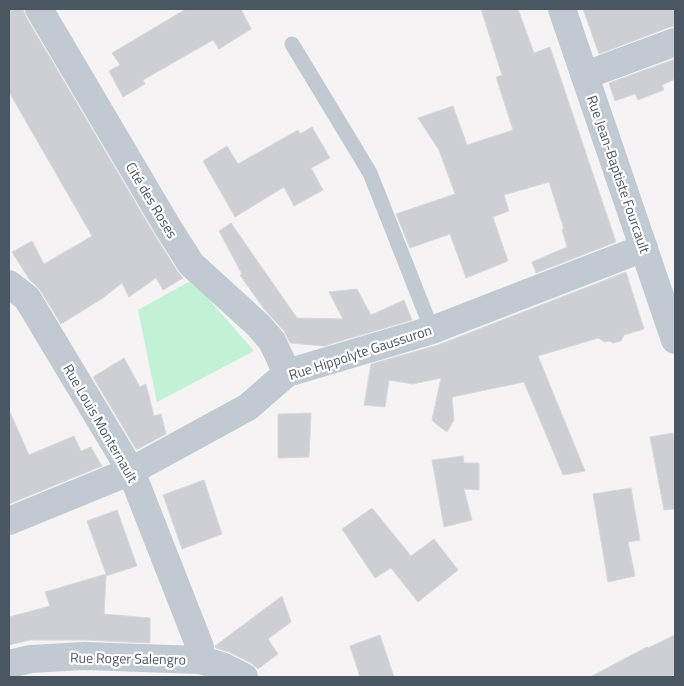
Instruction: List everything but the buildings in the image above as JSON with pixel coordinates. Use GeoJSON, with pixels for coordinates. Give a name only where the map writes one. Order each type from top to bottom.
{"type":"FeatureCollection","features":[{"type":"Feature","properties":{"kind":"street","name":"Cité des Roses"},"geometry":{"type":"LineString","coordinates":[[39,9],[191,264],[258,325],[272,341],[287,373]]}},
{"type":"Feature","properties":{"kind":"street","name":"Rue Jean-Baptiste Fourcault"},"geometry":{"type":"LineString","coordinates":[[562,9],[674,334]]}},
{"type":"Feature","properties":{"kind":"street"},"geometry":{"type":"LineString","coordinates":[[586,75],[675,42]]}},
{"type":"Feature","properties":{"kind":"street","name":"Rue Hippolyte Gaussuron"},"geometry":{"type":"LineString","coordinates":[[9,521],[132,471],[248,407],[287,373],[432,330],[644,248]]}},
{"type":"Feature","properties":{"kind":"street","name":"Rue Louis Monternault"},"geometry":{"type":"LineString","coordinates":[[9,284],[27,298],[132,471],[200,647],[200,660]]}},
{"type":"Feature","properties":{"kind":"street","name":"Rue Roger Salengro"},"geometry":{"type":"LineString","coordinates":[[9,664],[31,659],[84,656],[200,660],[222,666],[244,677]]}},
{"type":"Feature","properties":{"kind":"lane"},"geometry":{"type":"LineString","coordinates":[[292,44],[370,174],[432,330]]}},
{"type":"Feature","properties":{"kind":"green space"},"geometry":{"type":"Polygon","coordinates":[[[192,280],[254,351],[157,402],[138,310],[192,280]]]}}]}
